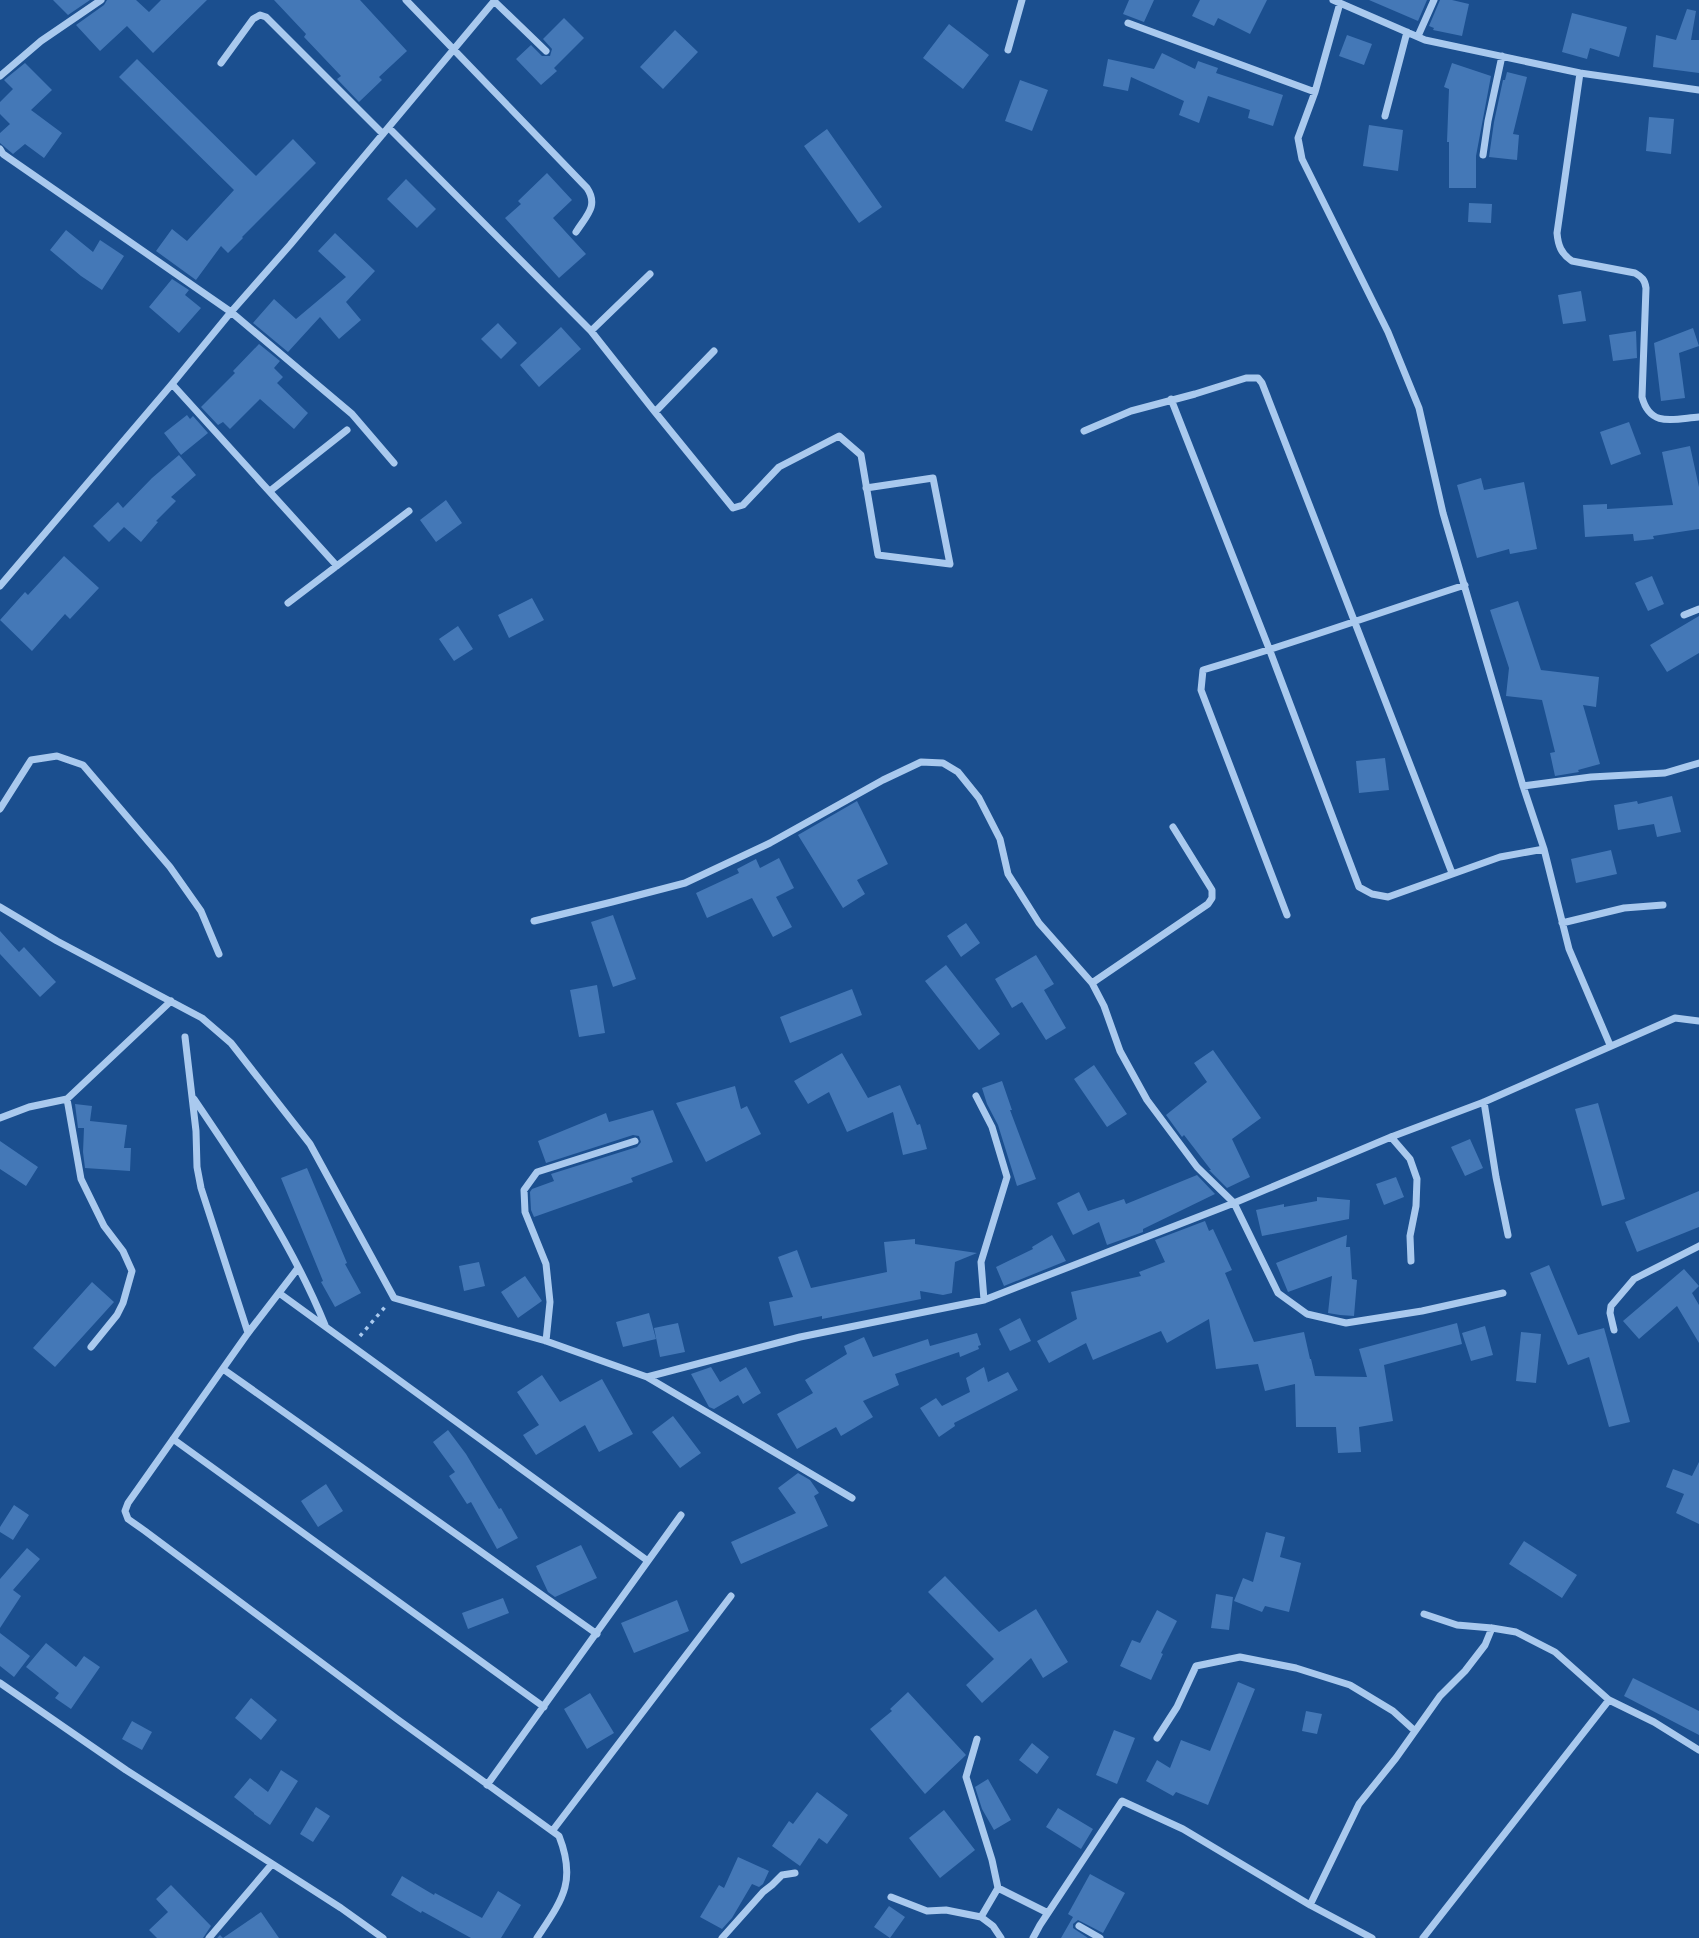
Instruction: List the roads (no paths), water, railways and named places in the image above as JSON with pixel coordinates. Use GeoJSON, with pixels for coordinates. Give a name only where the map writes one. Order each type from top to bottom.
{"type":"FeatureCollection","features":[{"type":"Feature","properties":{"kind":"street"},"geometry":{"type":"LineString","coordinates":[[0,76],[41,41],[101,0]]}},
{"type":"Feature","properties":{"kind":"street"},"geometry":{"type":"LineString","coordinates":[[406,0],[587,188],[593,205],[576,232]]}},
{"type":"Feature","properties":{"kind":"street"},"geometry":{"type":"LineString","coordinates":[[0,586],[494,0],[546,51]]}},
{"type":"Feature","properties":{"kind":"street"},"geometry":{"type":"LineString","coordinates":[[1008,50],[1022,0]]}},
{"type":"Feature","properties":{"kind":"street"},"geometry":{"type":"LineString","coordinates":[[1418,36],[1434,0]]}},
{"type":"Feature","properties":{"kind":"street"},"geometry":{"type":"LineString","coordinates":[[1610,1045],[1562,923],[1544,849],[1443,513],[1419,408],[1388,332],[1303,159],[1298,138],[1315,92],[1336,1],[1425,40],[1580,73],[1699,90]]}},
{"type":"Feature","properties":{"kind":"street"},"geometry":{"type":"LineString","coordinates":[[221,63],[253,19],[261,15],[266,17],[591,331],[733,508],[743,505],[779,467],[839,436],[861,455],[866,488],[878,555],[950,564],[933,478],[866,488]]}},
{"type":"Feature","properties":{"kind":"street"},"geometry":{"type":"LineString","coordinates":[[1128,23],[1315,92]]}},
{"type":"Feature","properties":{"kind":"street"},"geometry":{"type":"LineString","coordinates":[[1385,116],[1407,32]]}},
{"type":"Feature","properties":{"kind":"street"},"geometry":{"type":"LineString","coordinates":[[1483,155],[1502,56]]}},
{"type":"Feature","properties":{"kind":"street"},"geometry":{"type":"LineString","coordinates":[[1580,73],[1557,233],[1560,249],[1572,261],[1641,276],[1646,288],[1642,397],[1645,408],[1652,417],[1663,419],[1699,417]]}},
{"type":"Feature","properties":{"kind":"street"},"geometry":{"type":"LineString","coordinates":[[0,149],[36,178],[231,312],[352,414],[394,463]]}},
{"type":"Feature","properties":{"kind":"street"},"geometry":{"type":"LineString","coordinates":[[591,331],[650,274]]}},
{"type":"Feature","properties":{"kind":"street"},"geometry":{"type":"LineString","coordinates":[[654,412],[714,351]]}},
{"type":"Feature","properties":{"kind":"street"},"geometry":{"type":"LineString","coordinates":[[1084,431],[1131,411],[1246,378],[1258,379],[1262,383],[1452,873]]}},
{"type":"Feature","properties":{"kind":"street"},"geometry":{"type":"LineString","coordinates":[[172,384],[337,566]]}},
{"type":"Feature","properties":{"kind":"street"},"geometry":{"type":"LineString","coordinates":[[1171,399],[1359,887],[1371,894],[1388,897],[1500,857],[1544,849]]}},
{"type":"Feature","properties":{"kind":"street"},"geometry":{"type":"LineString","coordinates":[[270,491],[347,430]]}},
{"type":"Feature","properties":{"kind":"street"},"geometry":{"type":"LineString","coordinates":[[288,603],[408,511]]}},
{"type":"Feature","properties":{"kind":"street"},"geometry":{"type":"LineString","coordinates":[[1287,915],[1201,690],[1203,670],[1270,651],[1465,584]]}},
{"type":"Feature","properties":{"kind":"street"},"geometry":{"type":"LineString","coordinates":[[1684,615],[1699,609]]}},
{"type":"Feature","properties":{"kind":"street"},"geometry":{"type":"LineString","coordinates":[[0,809],[32,761],[57,756],[83,765],[170,867],[201,911],[219,954]]}},
{"type":"Feature","properties":{"kind":"street"},"geometry":{"type":"LineString","coordinates":[[534,921],[685,883],[770,844],[883,780],[921,762],[943,763],[958,772],[979,798],[1000,839],[1008,874],[1039,923],[1092,983],[1104,1006],[1120,1051],[1147,1100],[1197,1167],[1234,1203],[1278,1293],[1307,1314],[1346,1323],[1422,1311],[1503,1293]]}},
{"type":"Feature","properties":{"kind":"street"},"geometry":{"type":"LineString","coordinates":[[1523,786],[1591,777],[1665,773],[1699,763]]}},
{"type":"Feature","properties":{"kind":"street"},"geometry":{"type":"LineString","coordinates":[[1092,983],[1209,904],[1212,890],[1173,827]]}},
{"type":"Feature","properties":{"kind":"street"},"geometry":{"type":"LineString","coordinates":[[1562,923],[1624,908],[1663,905]]}},
{"type":"Feature","properties":{"kind":"street"},"geometry":{"type":"LineString","coordinates":[[0,907],[57,941],[202,1018],[231,1043],[310,1144],[394,1298],[546,1341],[647,1377],[852,1498]]}},
{"type":"Feature","properties":{"kind":"street"},"geometry":{"type":"LineString","coordinates":[[0,1118],[29,1107],[67,1099],[171,1001]]}},
{"type":"Feature","properties":{"kind":"street"},"geometry":{"type":"LineString","coordinates":[[647,1377],[800,1337],[984,1300],[1234,1203],[1391,1136],[1484,1102],[1675,1018],[1699,1021]]}},
{"type":"Feature","properties":{"kind":"street"},"geometry":{"type":"LineString","coordinates":[[185,1037],[201,1188],[248,1333]]}},
{"type":"Feature","properties":{"kind":"street"},"geometry":{"type":"LineString","coordinates":[[192,1096],[278,1228],[326,1326]]}},
{"type":"Feature","properties":{"kind":"street"},"geometry":{"type":"LineString","coordinates":[[976,1096],[992,1127],[1007,1177],[981,1262],[984,1300]]}},
{"type":"Feature","properties":{"kind":"street"},"geometry":{"type":"LineString","coordinates":[[67,1099],[82,1179],[104,1226],[123,1251],[132,1271],[117,1315],[90,1347]]}},
{"type":"Feature","properties":{"kind":"street"},"geometry":{"type":"LineString","coordinates":[[1484,1102],[1508,1235]]}},
{"type":"Feature","properties":{"kind":"street"},"geometry":{"type":"LineString","coordinates":[[1391,1136],[1410,1159],[1417,1179],[1416,1206],[1410,1237],[1411,1261]]}},
{"type":"Feature","properties":{"kind":"street"},"geometry":{"type":"LineString","coordinates":[[546,1341],[550,1302],[546,1264],[525,1212],[524,1190],[537,1172],[635,1141]]}},
{"type":"Feature","properties":{"kind":"street"},"geometry":{"type":"LineString","coordinates":[[1614,1330],[1611,1306],[1633,1279],[1699,1245]]}},
{"type":"Feature","properties":{"kind":"street"},"geometry":{"type":"LineString","coordinates":[[298,1268],[248,1333],[125,1511],[128,1519],[559,1836],[563,1846],[567,1883],[564,1896],[537,1938]]}},
{"type":"Feature","properties":{"kind":"street"},"geometry":{"type":"LineString","coordinates":[[279,1293],[648,1561]]}},
{"type":"Feature","properties":{"kind":"street"},"geometry":{"type":"LineString","coordinates":[[223,1369],[597,1634]]}},
{"type":"Feature","properties":{"kind":"street"},"geometry":{"type":"LineString","coordinates":[[173,1439],[544,1707]]}},
{"type":"Feature","properties":{"kind":"street"},"geometry":{"type":"LineString","coordinates":[[487,1785],[681,1515]]}},
{"type":"Feature","properties":{"kind":"street"},"geometry":{"type":"LineString","coordinates":[[553,1830],[731,1596]]}},
{"type":"Feature","properties":{"kind":"street"},"geometry":{"type":"LineString","coordinates":[[1424,1614],[1457,1625],[1516,1632],[1555,1652],[1609,1700],[1699,1750]]}},
{"type":"Feature","properties":{"kind":"street"},"geometry":{"type":"LineString","coordinates":[[1310,1905],[1359,1804],[1440,1696],[1465,1671],[1485,1645],[1492,1628]]}},
{"type":"Feature","properties":{"kind":"street"},"geometry":{"type":"LineString","coordinates":[[1157,1738],[1177,1707],[1196,1666],[1240,1657],[1296,1668],[1350,1685],[1394,1711],[1415,1731]]}},
{"type":"Feature","properties":{"kind":"street"},"geometry":{"type":"LineString","coordinates":[[0,1683],[126,1770],[341,1908],[383,1938]]}},
{"type":"Feature","properties":{"kind":"street"},"geometry":{"type":"LineString","coordinates":[[1423,1938],[1609,1700]]}},
{"type":"Feature","properties":{"kind":"street"},"geometry":{"type":"LineString","coordinates":[[976,1739],[966,1777],[998,1888],[981,1917]]}},
{"type":"Feature","properties":{"kind":"street"},"geometry":{"type":"LineString","coordinates":[[1033,1938],[1122,1801],[1183,1829],[1310,1905],[1372,1938]]}},
{"type":"Feature","properties":{"kind":"street"},"geometry":{"type":"LineString","coordinates":[[209,1938],[272,1864]]}},
{"type":"Feature","properties":{"kind":"street"},"geometry":{"type":"LineString","coordinates":[[722,1938],[782,1875],[795,1873]]}},
{"type":"Feature","properties":{"kind":"street"},"geometry":{"type":"LineString","coordinates":[[998,1888],[1048,1913]]}},
{"type":"Feature","properties":{"kind":"street"},"geometry":{"type":"LineString","coordinates":[[891,1897],[927,1911],[946,1910],[981,1917],[993,1926],[1001,1938]]}},
{"type":"Feature","properties":{"kind":"street"},"geometry":{"type":"LineString","coordinates":[[1079,1926],[1100,1938]]}}]}
